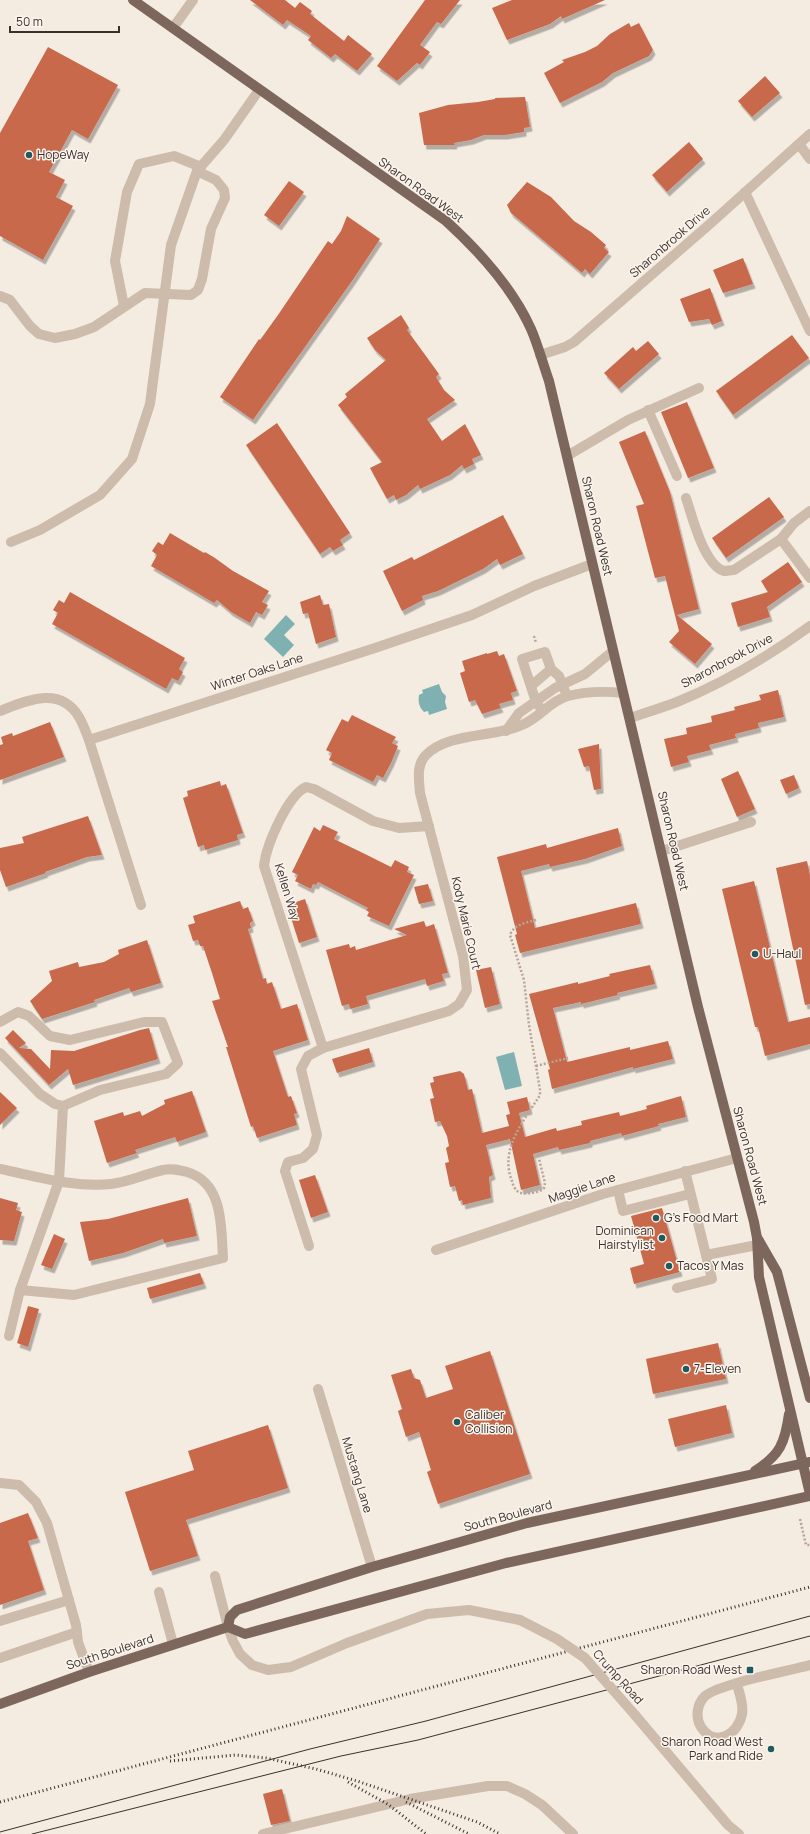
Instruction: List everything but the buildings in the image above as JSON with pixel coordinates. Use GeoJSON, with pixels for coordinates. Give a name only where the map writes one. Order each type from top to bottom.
{"type":"FeatureCollection","features":[{"type":"Feature","properties":{"kind":"main road","name":"Sharon Road West"},"geometry":{"type":"LineString","coordinates":[[132,0],[416,199],[459,234],[485,260],[517,302],[531,329],[549,381],[698,1007],[757,1241],[759,1277],[790,1408],[806,1463],[810,1495]]}},
{"type":"Feature","properties":{"kind":"main road","name":"Sharon Road West"},"geometry":{"type":"LineString","coordinates":[[757,1241],[777,1272],[810,1398]]}},
{"type":"Feature","properties":{"kind":"main road"},"geometry":{"type":"LineString","coordinates":[[750,1475],[775,1456],[787,1431],[790,1408]]}},
{"type":"Feature","properties":{"kind":"main road","name":"South Boulevard"},"geometry":{"type":"LineString","coordinates":[[0,1704],[89,1672],[228,1627],[230,1617],[237,1610],[372,1567],[527,1523],[806,1463]]}},
{"type":"Feature","properties":{"kind":"main road"},"geometry":{"type":"LineString","coordinates":[[228,1627],[245,1634],[506,1563],[810,1495]]}},
{"type":"Feature","properties":{"kind":"street"},"geometry":{"type":"LineString","coordinates":[[173,28],[193,0]]}},
{"type":"Feature","properties":{"kind":"street"},"geometry":{"type":"LineString","coordinates":[[11,542],[40,530],[100,495],[132,458],[150,404],[171,245],[199,169],[224,140],[259,90]]}},
{"type":"Feature","properties":{"kind":"street","name":"Sharonbrook Drive"},"geometry":{"type":"LineString","coordinates":[[540,355],[565,347],[574,342],[810,134]]}},
{"type":"Feature","properties":{"kind":"street"},"geometry":{"type":"LineString","coordinates":[[799,144],[810,159]]}},
{"type":"Feature","properties":{"kind":"street"},"geometry":{"type":"LineString","coordinates":[[0,296],[10,300],[30,326],[39,334],[55,338],[76,334],[94,327],[145,293],[165,292],[191,295],[198,290],[202,279],[211,229],[225,198],[224,190],[216,180],[174,156],[139,164],[127,192],[115,261],[124,306]]}},
{"type":"Feature","properties":{"kind":"street"},"geometry":{"type":"LineString","coordinates":[[745,192],[810,331]]}},
{"type":"Feature","properties":{"kind":"street"},"geometry":{"type":"LineString","coordinates":[[567,456],[628,420],[698,388]]}},
{"type":"Feature","properties":{"kind":"street"},"geometry":{"type":"LineString","coordinates":[[648,410],[677,476]]}},
{"type":"Feature","properties":{"kind":"street"},"geometry":{"type":"LineString","coordinates":[[686,498],[703,550],[718,567],[725,571],[734,570],[781,539],[794,524],[810,511]]}},
{"type":"Feature","properties":{"kind":"street"},"geometry":{"type":"LineString","coordinates":[[781,539],[810,578]]}},
{"type":"Feature","properties":{"kind":"street","name":"Winter Oaks Lane"},"geometry":{"type":"LineString","coordinates":[[89,740],[375,648],[472,615],[534,586],[592,564]]}},
{"type":"Feature","properties":{"kind":"street","name":"Sharonbrook Drive"},"geometry":{"type":"LineString","coordinates":[[630,718],[675,703],[713,686],[784,645],[810,626]]}},
{"type":"Feature","properties":{"kind":"street"},"geometry":{"type":"LineString","coordinates":[[506,731],[519,713],[562,685],[586,674],[613,651]]}},
{"type":"Feature","properties":{"kind":"street"},"geometry":{"type":"LineString","coordinates":[[543,711],[536,702],[522,659],[545,652],[551,669],[559,676],[566,696]]}},
{"type":"Feature","properties":{"kind":"street"},"geometry":{"type":"LineString","coordinates":[[531,686],[551,669]]}},
{"type":"Feature","properties":{"kind":"street","name":"Kody Marie Court"},"geometry":{"type":"LineString","coordinates":[[308,1246],[285,1171],[288,1162],[302,1158],[313,1149],[317,1135],[301,1069],[308,1056],[323,1048],[449,1011],[460,1004],[467,990],[463,956],[420,792],[418,776],[420,764],[426,755],[449,742],[506,731],[523,725],[551,704],[566,696],[581,692],[600,691],[623,693]]}},
{"type":"Feature","properties":{"kind":"street"},"geometry":{"type":"LineString","coordinates":[[0,711],[35,698],[52,698],[66,704],[78,716],[89,740],[141,905]]}},
{"type":"Feature","properties":{"kind":"street","name":"Kellen Way"},"geometry":{"type":"LineString","coordinates":[[323,1048],[264,866],[265,857],[288,804],[300,789],[306,786],[373,821],[398,828],[429,826]]}},
{"type":"Feature","properties":{"kind":"street"},"geometry":{"type":"LineString","coordinates":[[662,851],[751,822]]}},
{"type":"Feature","properties":{"kind":"street"},"geometry":{"type":"LineString","coordinates":[[0,1022],[18,1012],[29,1016],[50,1036],[70,1040],[144,1022],[162,1022],[178,1063],[166,1074],[100,1090],[63,1106],[55,1104],[40,1094],[0,1053]]}},
{"type":"Feature","properties":{"kind":"street"},"geometry":{"type":"LineString","coordinates":[[9,1336],[20,1290],[59,1180],[63,1106]]}},
{"type":"Feature","properties":{"kind":"street","name":"Maggie Lane"},"geometry":{"type":"LineString","coordinates":[[436,1250],[618,1190],[737,1158]]}},
{"type":"Feature","properties":{"kind":"street"},"geometry":{"type":"LineString","coordinates":[[0,1169],[84,1185],[110,1184],[136,1179],[164,1170],[178,1170],[191,1174],[207,1185],[215,1197],[220,1219],[223,1258],[74,1295],[20,1290]]}},
{"type":"Feature","properties":{"kind":"street"},"geometry":{"type":"LineString","coordinates":[[677,1288],[712,1279],[685,1171]]}},
{"type":"Feature","properties":{"kind":"street"},"geometry":{"type":"LineString","coordinates":[[618,1190],[623,1211],[690,1194]]}},
{"type":"Feature","properties":{"kind":"street"},"geometry":{"type":"LineString","coordinates":[[706,1255],[757,1241]]}},
{"type":"Feature","properties":{"kind":"street","name":"Mustang Lane"},"geometry":{"type":"LineString","coordinates":[[318,1389],[372,1567]]}},
{"type":"Feature","properties":{"kind":"street"},"geometry":{"type":"LineString","coordinates":[[0,1483],[19,1484],[36,1502],[47,1523],[69,1600],[78,1642],[89,1672]]}},
{"type":"Feature","properties":{"kind":"street","name":"Crump Road"},"geometry":{"type":"LineString","coordinates":[[215,1576],[228,1627],[240,1654],[252,1665],[268,1670],[291,1667],[347,1643],[427,1614],[469,1610],[520,1620],[557,1638],[585,1658],[728,1825],[739,1834]]}},
{"type":"Feature","properties":{"kind":"street"},"geometry":{"type":"LineString","coordinates":[[159,1592],[173,1644]]}},
{"type":"Feature","properties":{"kind":"street"},"geometry":{"type":"LineString","coordinates":[[0,1621],[69,1600]]}},
{"type":"Feature","properties":{"kind":"street"},"geometry":{"type":"LineString","coordinates":[[0,1658],[77,1632]]}},
{"type":"Feature","properties":{"kind":"street"},"geometry":{"type":"LineString","coordinates":[[737,1684],[743,1712],[735,1730],[727,1736],[716,1738],[706,1733],[700,1726],[697,1714],[698,1704],[705,1696],[716,1690],[737,1684],[810,1665]]}},
{"type":"Feature","properties":{"kind":"street"},"geometry":{"type":"LineString","coordinates":[[263,1834],[410,1799],[488,1786],[507,1786],[526,1794],[542,1805],[573,1834]]}},
{"type":"Feature","properties":{"kind":"path"},"geometry":{"type":"LineString","coordinates":[[536,920],[517,926],[512,930],[510,935],[524,980],[529,1025],[540,1095],[510,1146],[507,1161],[508,1171],[516,1190],[520,1193],[541,1191],[544,1188],[545,1183],[539,1160]]}},
{"type":"Feature","properties":{"kind":"path"},"geometry":{"type":"LineString","coordinates":[[536,1066],[568,1058]]}},
{"type":"Feature","properties":{"kind":"path"},"geometry":{"type":"LineString","coordinates":[[800,1518],[808,1545]]}},
{"type":"Feature","properties":{"kind":"water"},"geometry":{"type":"Polygon","coordinates":[[[286,615],[295,624],[284,635],[294,645],[283,657],[264,639],[286,615]]]}},
{"type":"Feature","properties":{"kind":"water"},"geometry":{"type":"Polygon","coordinates":[[[439,684],[442,692],[446,696],[445,702],[447,709],[429,715],[428,711],[424,712],[420,706],[419,695],[423,693],[422,690],[439,684]]]}},
{"type":"Feature","properties":{"kind":"water"},"geometry":{"type":"Polygon","coordinates":[[[514,1052],[522,1086],[505,1090],[496,1057],[514,1052]]]}},
{"type":"Feature","properties":{"kind":"tram line"},"geometry":{"type":"LineString","coordinates":[[0,1832],[310,1749],[426,1721],[810,1616]]}},
{"type":"Feature","properties":{"kind":"tram line"},"geometry":{"type":"LineString","coordinates":[[32,1834],[341,1756],[418,1740],[810,1636]]}},
{"type":"Feature","properties":{"kind":"railway"},"geometry":{"type":"LineString","coordinates":[[0,1802],[810,1587]]}},
{"type":"Feature","properties":{"kind":"railway"},"geometry":{"type":"LineString","coordinates":[[170,1761],[236,1755],[266,1758],[316,1769],[357,1781],[477,1822],[500,1834]]}},
{"type":"Feature","properties":{"kind":"railway"},"geometry":{"type":"LineString","coordinates":[[348,1782],[389,1805],[426,1834]]}},
{"type":"Feature","properties":{"kind":"railway"},"geometry":{"type":"LineString","coordinates":[[406,1802],[469,1834]]}},
{"type":"Feature","properties":{"kind":"place","name":"HopeWay"},"geometry":{"type":"Point","coordinates":[29,155]}},
{"type":"Feature","properties":{"kind":"place","name":"U-Haul"},"geometry":{"type":"Point","coordinates":[755,954]}},
{"type":"Feature","properties":{"kind":"place","name":"G's Food Mart"},"geometry":{"type":"Point","coordinates":[656,1218]}},
{"type":"Feature","properties":{"kind":"place","name":"Dominican Hairstylist"},"geometry":{"type":"Point","coordinates":[662,1238]}},
{"type":"Feature","properties":{"kind":"place","name":"Tacos Y Mas"},"geometry":{"type":"Point","coordinates":[669,1266]}},
{"type":"Feature","properties":{"kind":"place","name":"7-Eleven"},"geometry":{"type":"Point","coordinates":[686,1369]}},
{"type":"Feature","properties":{"kind":"place","name":"Caliber Collision"},"geometry":{"type":"Point","coordinates":[457,1422]}},
{"type":"Feature","properties":{"kind":"place","name":"Sharon Road West"},"geometry":{"type":"Point","coordinates":[750,1670]}},
{"type":"Feature","properties":{"kind":"place","name":"Sharon Road West Park and Ride"},"geometry":{"type":"Point","coordinates":[771,1749]}}]}
